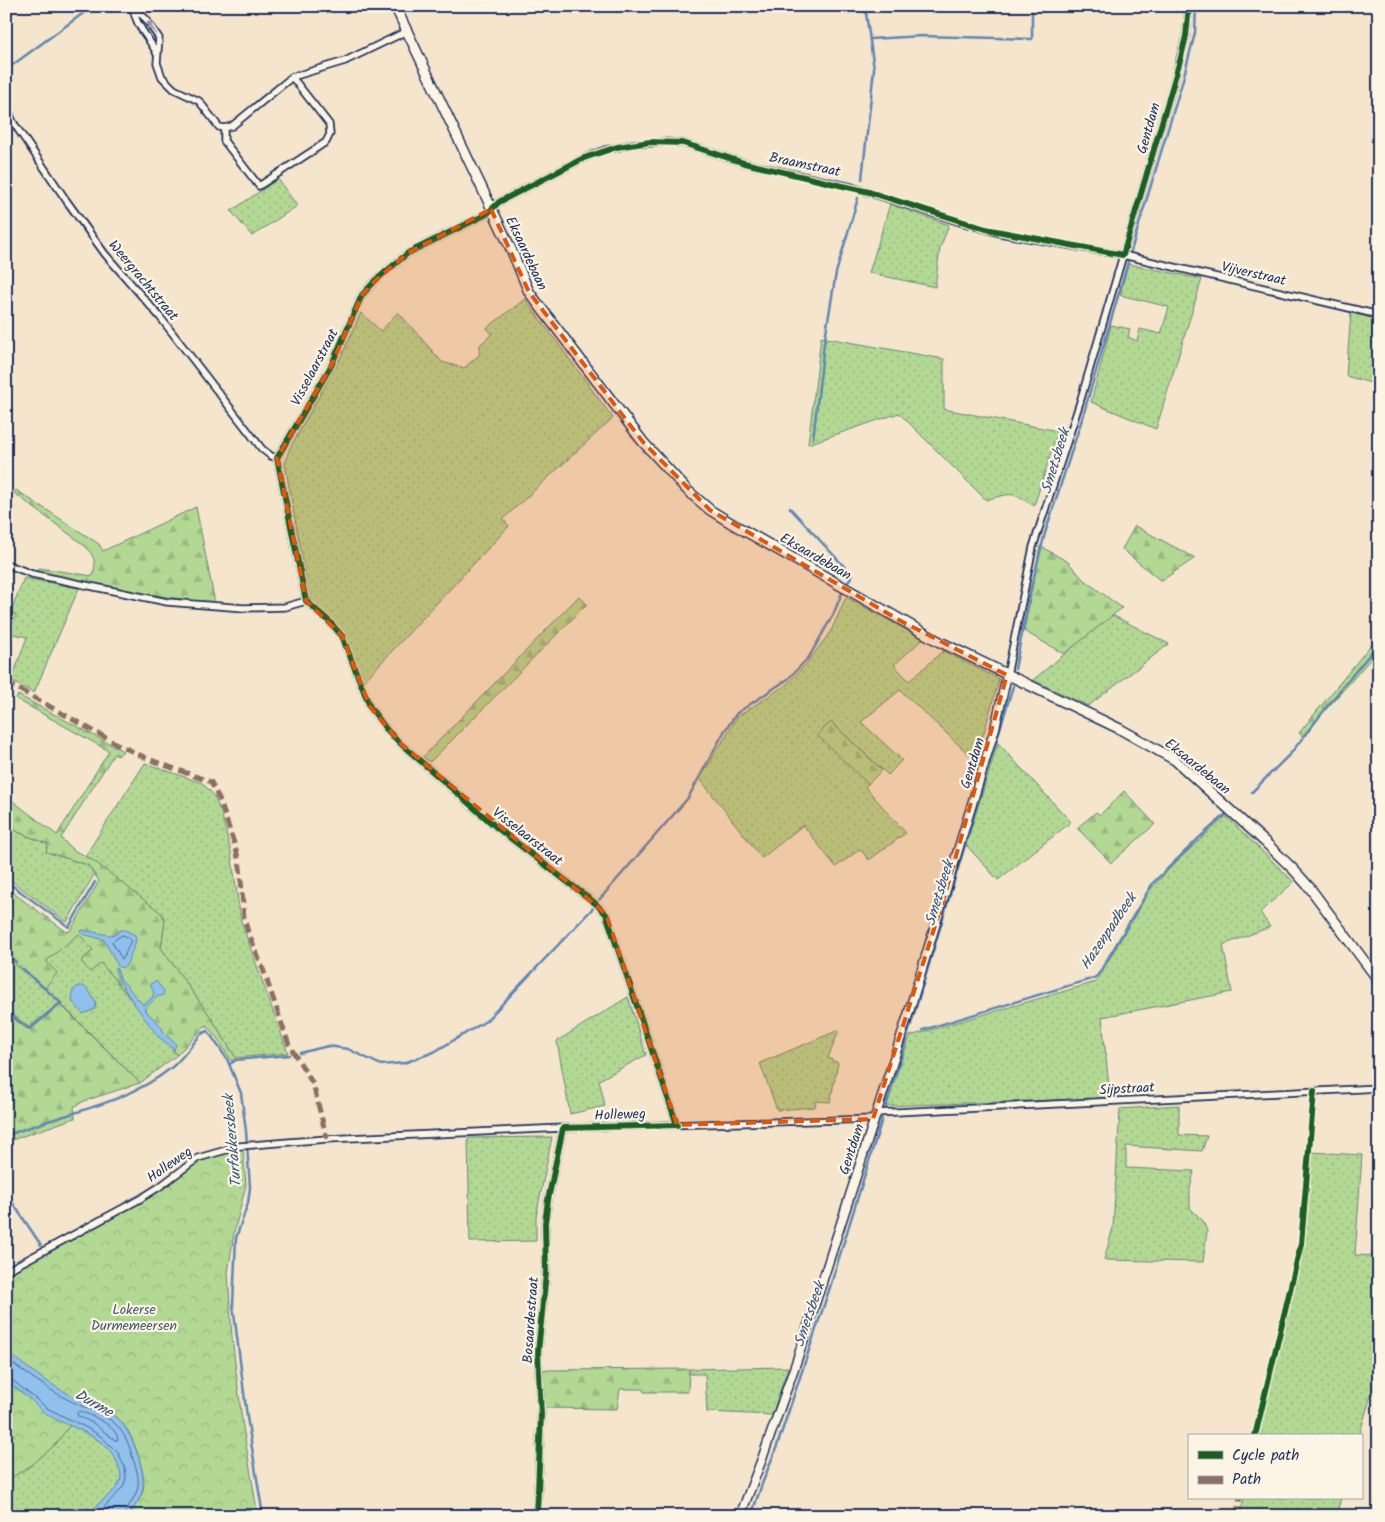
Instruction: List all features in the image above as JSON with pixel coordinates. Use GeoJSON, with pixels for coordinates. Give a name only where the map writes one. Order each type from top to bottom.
{"type":"FeatureCollection","features":[{"type":"Feature","properties":{"kind":"main road","name":"Eksaardebaan"},"geometry":{"type":"LineString","coordinates":[[395,6],[529,292],[643,442],[688,491],[710,510],[747,533],[923,633],[1139,739],[1174,760],[1293,869],[1321,902],[1379,981]]}},
{"type":"Feature","properties":{"kind":"street","name":"Gentdam"},"geometry":{"type":"LineString","coordinates":[[740,1516],[797,1360],[943,903],[995,728],[1034,547],[1075,421],[1175,78],[1186,36],[1189,6]]}},
{"type":"Feature","properties":{"kind":"street"},"geometry":{"type":"LineString","coordinates":[[133,7],[146,19],[159,38],[157,63],[162,77],[174,89],[199,102],[219,127],[224,128],[232,126],[292,77],[344,61],[407,31]]}},
{"type":"Feature","properties":{"kind":"street"},"geometry":{"type":"LineString","coordinates":[[133,7],[137,23],[157,54]]}},
{"type":"Feature","properties":{"kind":"street"},"geometry":{"type":"LineString","coordinates":[[224,128],[224,141],[259,186],[326,142],[330,134],[329,124],[292,77]]}},
{"type":"Feature","properties":{"kind":"street","name":"Weergrachtstraat"},"geometry":{"type":"LineString","coordinates":[[6,105],[13,122],[105,254],[160,317],[262,449],[277,458]]}},
{"type":"Feature","properties":{"kind":"street","name":"Braamstraat"},"geometry":{"type":"LineString","coordinates":[[491,209],[499,202],[593,154],[633,144],[675,142],[751,165],[852,187],[986,230],[1123,255]]}},
{"type":"Feature","properties":{"kind":"street","name":"Visselaarstraat"},"geometry":{"type":"LineString","coordinates":[[277,458],[331,366],[362,295],[376,280],[408,253],[487,214],[491,209]]}},
{"type":"Feature","properties":{"kind":"street","name":"Vijverstraat"},"geometry":{"type":"LineString","coordinates":[[1123,255],[1379,315]]}},
{"type":"Feature","properties":{"kind":"street"},"geometry":{"type":"LineString","coordinates":[[6,564],[32,574],[167,602],[244,608],[286,607],[306,601],[277,458]]}},
{"type":"Feature","properties":{"kind":"street","name":"Visselaarstraat"},"geometry":{"type":"LineString","coordinates":[[306,601],[342,636],[370,707],[387,730],[496,827],[595,903],[606,914],[677,1125]]}},
{"type":"Feature","properties":{"kind":"street","name":"Sijpstraat"},"geometry":{"type":"LineString","coordinates":[[875,1116],[1379,1088]]}},
{"type":"Feature","properties":{"kind":"street","name":"Holleweg"},"geometry":{"type":"LineString","coordinates":[[6,1270],[140,1199],[198,1158],[240,1146],[563,1128],[875,1116]]}},
{"type":"Feature","properties":{"kind":"street","name":"Bosaardestraat"},"geometry":{"type":"LineString","coordinates":[[536,1516],[541,1415],[538,1352],[546,1273],[545,1223],[563,1128]]}},
{"type":"Feature","properties":{"kind":"highlighted area"},"geometry":{"type":"Polygon","coordinates":[[[491,209],[529,292],[643,442],[710,510],[901,621],[1007,675],[945,895],[873,1119],[677,1125],[606,914],[401,744],[370,707],[342,636],[306,601],[277,458],[331,366],[362,295],[376,280],[408,253],[491,209]]]}},
{"type":"Feature","properties":{"kind":"green space"},"geometry":{"type":"Polygon","coordinates":[[[278,179],[297,206],[252,236],[231,211],[278,179]]]}},
{"type":"Feature","properties":{"kind":"green space"},"geometry":{"type":"Polygon","coordinates":[[[890,204],[949,225],[940,248],[935,287],[869,273],[890,204]]]}},
{"type":"Feature","properties":{"kind":"green space"},"geometry":{"type":"Polygon","coordinates":[[[1128,264],[1202,279],[1156,429],[1091,402],[1111,325],[1130,329],[1128,337],[1137,341],[1140,329],[1161,334],[1169,307],[1120,295],[1128,264]]]}},
{"type":"Feature","properties":{"kind":"green space"},"geometry":{"type":"Polygon","coordinates":[[[525,299],[613,418],[503,519],[509,526],[364,681],[344,632],[312,602],[309,595],[285,464],[289,450],[342,355],[361,313],[381,331],[398,312],[442,362],[464,368],[479,355],[480,345],[492,334],[487,328],[525,299]]]}},
{"type":"Feature","properties":{"kind":"green space"},"geometry":{"type":"Polygon","coordinates":[[[1351,313],[1379,320],[1378,385],[1346,376],[1351,313]]]}},
{"type":"Feature","properties":{"kind":"green space"},"geometry":{"type":"Polygon","coordinates":[[[821,337],[944,359],[944,409],[1058,431],[1034,506],[1021,498],[1011,495],[986,500],[899,413],[808,444],[821,337]]]}},
{"type":"Feature","properties":{"kind":"green space"},"geometry":{"type":"Polygon","coordinates":[[[16,490],[99,544],[103,551],[196,507],[215,603],[148,594],[36,573],[39,568],[93,576],[95,562],[84,545],[14,493],[16,490]]]}},
{"type":"Feature","properties":{"kind":"green space"},"geometry":{"type":"Polygon","coordinates":[[[1135,526],[1195,558],[1161,581],[1122,549],[1135,526]]]}},
{"type":"Feature","properties":{"kind":"green space"},"geometry":{"type":"Polygon","coordinates":[[[1040,546],[1068,562],[1083,579],[1122,608],[1064,654],[1024,631],[1040,546]]]}},
{"type":"Feature","properties":{"kind":"green space"},"geometry":{"type":"Polygon","coordinates":[[[24,578],[79,588],[34,693],[11,681],[27,637],[8,633],[16,615],[10,613],[24,578]]]}},
{"type":"Feature","properties":{"kind":"green space"},"geometry":{"type":"Polygon","coordinates":[[[579,596],[587,604],[430,762],[423,757],[579,596]]]}},
{"type":"Feature","properties":{"kind":"green space"},"geometry":{"type":"Polygon","coordinates":[[[846,597],[923,639],[894,665],[909,681],[943,651],[999,679],[976,761],[900,690],[861,722],[902,760],[888,775],[831,722],[818,734],[868,784],[865,787],[906,833],[869,860],[860,849],[836,867],[803,825],[762,858],[700,779],[737,717],[787,684],[807,663],[831,631],[846,597]]]}},
{"type":"Feature","properties":{"kind":"green space"},"geometry":{"type":"Polygon","coordinates":[[[1112,615],[1169,644],[1088,706],[1033,680],[1112,615]]]}},
{"type":"Feature","properties":{"kind":"green space"},"geometry":{"type":"Polygon","coordinates":[[[1379,635],[1379,649],[1302,736],[1299,733],[1379,635]]]}},
{"type":"Feature","properties":{"kind":"green space"},"geometry":{"type":"Polygon","coordinates":[[[18,695],[123,751],[118,756],[114,754],[61,838],[73,850],[90,858],[161,913],[165,920],[161,948],[212,1019],[236,1058],[231,1061],[217,1038],[206,1025],[177,1055],[101,963],[90,972],[81,961],[93,950],[79,934],[46,961],[57,973],[44,989],[6,956],[6,888],[67,932],[71,930],[99,881],[88,865],[46,852],[48,844],[18,832],[6,823],[6,796],[57,835],[109,751],[16,699],[18,695]]]}},
{"type":"Feature","properties":{"kind":"green space"},"geometry":{"type":"Polygon","coordinates":[[[831,722],[882,770],[868,784],[817,735],[831,722]]]}},
{"type":"Feature","properties":{"kind":"green space"},"geometry":{"type":"Polygon","coordinates":[[[998,743],[1071,822],[998,880],[966,845],[998,743]]]}},
{"type":"Feature","properties":{"kind":"green space"},"geometry":{"type":"Polygon","coordinates":[[[145,763],[202,783],[215,798],[221,812],[231,852],[241,921],[288,1053],[236,1058],[212,1019],[161,948],[164,927],[106,871],[85,856],[145,763]]]}},
{"type":"Feature","properties":{"kind":"green space"},"geometry":{"type":"Polygon","coordinates":[[[1124,791],[1155,824],[1111,863],[1077,828],[1096,812],[1100,815],[1124,791]]]}},
{"type":"Feature","properties":{"kind":"green space"},"geometry":{"type":"Polygon","coordinates":[[[1226,816],[1294,882],[1260,912],[1270,927],[1223,945],[1232,992],[1102,1017],[1110,1098],[885,1106],[910,1036],[1096,982],[1149,891],[1176,862],[1226,816]]]}},
{"type":"Feature","properties":{"kind":"green space"},"geometry":{"type":"Polygon","coordinates":[[[6,823],[18,832],[48,844],[47,852],[88,865],[95,873],[67,922],[6,877],[6,823]]]}},
{"type":"Feature","properties":{"kind":"green space"},"geometry":{"type":"Polygon","coordinates":[[[79,933],[94,950],[81,961],[101,963],[177,1055],[140,1083],[60,1003],[27,1030],[6,1013],[6,956],[44,989],[46,961],[79,933]]]}},
{"type":"Feature","properties":{"kind":"green space"},"geometry":{"type":"Polygon","coordinates":[[[628,997],[646,1055],[599,1080],[605,1106],[570,1114],[557,1041],[628,997]]]}},
{"type":"Feature","properties":{"kind":"green space"},"geometry":{"type":"Polygon","coordinates":[[[59,1003],[140,1083],[84,1101],[74,1107],[75,1118],[6,1142],[6,1098],[9,1095],[6,1094],[6,1013],[27,1029],[59,1003]]]}},
{"type":"Feature","properties":{"kind":"green space"},"geometry":{"type":"Polygon","coordinates":[[[839,1030],[828,1058],[838,1063],[830,1102],[816,1101],[815,1107],[777,1110],[760,1063],[839,1030]]]}},
{"type":"Feature","properties":{"kind":"green space"},"geometry":{"type":"Polygon","coordinates":[[[1179,1105],[1179,1135],[1207,1136],[1202,1151],[1126,1146],[1126,1168],[1194,1171],[1190,1189],[1190,1208],[1203,1221],[1207,1231],[1203,1262],[1104,1260],[1113,1228],[1120,1109],[1179,1105]]]}},
{"type":"Feature","properties":{"kind":"green space"},"geometry":{"type":"Polygon","coordinates":[[[552,1137],[536,1217],[536,1241],[470,1242],[468,1138],[552,1137]]]}},
{"type":"Feature","properties":{"kind":"green space","name":"Lokerse Durmemeersen"},"geometry":{"type":"Polygon","coordinates":[[[243,1149],[246,1185],[234,1233],[228,1273],[232,1337],[242,1421],[258,1516],[128,1516],[142,1493],[144,1484],[142,1471],[129,1433],[119,1420],[105,1410],[70,1425],[56,1444],[32,1465],[6,1481],[6,1274],[149,1198],[201,1160],[225,1152],[243,1149]]]}},
{"type":"Feature","properties":{"kind":"green space"},"geometry":{"type":"Polygon","coordinates":[[[1311,1152],[1362,1155],[1355,1255],[1379,1256],[1379,1368],[1360,1434],[1258,1434],[1303,1248],[1311,1152]]]}},
{"type":"Feature","properties":{"kind":"green space"},"geometry":{"type":"Polygon","coordinates":[[[788,1367],[772,1415],[707,1412],[705,1374],[689,1374],[689,1369],[788,1367]]]}},
{"type":"Feature","properties":{"kind":"green space"},"geometry":{"type":"Polygon","coordinates":[[[689,1369],[688,1392],[644,1392],[643,1389],[620,1389],[617,1409],[543,1408],[540,1370],[689,1369]]]}},
{"type":"Feature","properties":{"kind":"green space"},"geometry":{"type":"Polygon","coordinates":[[[6,1381],[62,1420],[100,1441],[110,1450],[119,1466],[121,1477],[116,1488],[97,1505],[91,1516],[6,1516],[6,1381]]]}},
{"type":"Feature","properties":{"kind":"green space"},"geometry":{"type":"Polygon","coordinates":[[[1244,1500],[1340,1500],[1336,1516],[1240,1516],[1244,1500]]]}},
{"type":"Feature","properties":{"kind":"water"},"geometry":{"type":"Polygon","coordinates":[[[82,930],[109,935],[125,930],[135,935],[136,941],[126,966],[122,968],[118,966],[104,940],[83,934],[80,932],[82,930]]]}},
{"type":"Feature","properties":{"kind":"water"},"geometry":{"type":"Polygon","coordinates":[[[115,968],[120,978],[143,1005],[152,998],[154,993],[150,984],[156,981],[164,991],[163,995],[157,997],[144,1009],[176,1044],[174,1050],[159,1037],[141,1014],[120,981],[115,968]]]}},
{"type":"Feature","properties":{"kind":"water"},"geometry":{"type":"Polygon","coordinates":[[[79,986],[84,986],[89,991],[96,1003],[95,1009],[83,1014],[72,1001],[73,990],[79,986]]]}},
{"type":"Feature","properties":{"kind":"water"},"geometry":{"type":"Polygon","coordinates":[[[6,1352],[51,1384],[106,1411],[123,1424],[136,1450],[143,1479],[138,1502],[128,1516],[91,1516],[97,1505],[112,1493],[119,1483],[121,1475],[117,1462],[104,1444],[54,1419],[6,1381],[6,1352]]]}},
{"type":"Feature","properties":{"kind":"waterway"},"geometry":{"type":"LineString","coordinates":[[7,69],[93,6]]}},
{"type":"Feature","properties":{"kind":"waterway"},"geometry":{"type":"LineString","coordinates":[[862,179],[874,69],[865,6]]}},
{"type":"Feature","properties":{"kind":"waterway"},"geometry":{"type":"LineString","coordinates":[[870,39],[922,36],[1032,39],[1032,6]]}},
{"type":"Feature","properties":{"kind":"waterway","name":"Smetsbeek"},"geometry":{"type":"LineString","coordinates":[[1131,251],[1182,83],[1195,33],[1196,6]]}},
{"type":"Feature","properties":{"kind":"waterway"},"geometry":{"type":"LineString","coordinates":[[813,439],[824,344],[836,273],[858,198]]}},
{"type":"Feature","properties":{"kind":"waterway","name":"Smetsbeek"},"geometry":{"type":"LineString","coordinates":[[1015,669],[1030,592],[1045,533],[1082,419],[1128,262]]}},
{"type":"Feature","properties":{"kind":"waterway"},"geometry":{"type":"LineString","coordinates":[[790,508],[852,575],[848,582]]}},
{"type":"Feature","properties":{"kind":"waterway"},"geometry":{"type":"LineString","coordinates":[[599,900],[688,798],[724,732],[737,713],[788,679],[809,657],[833,615],[842,593]]}},
{"type":"Feature","properties":{"kind":"waterway","name":"Hazenpadbeek"},"geometry":{"type":"LineString","coordinates":[[1252,792],[1291,753],[1379,643]]}},
{"type":"Feature","properties":{"kind":"waterway","name":"Smetsbeek"},"geometry":{"type":"LineString","coordinates":[[886,1107],[1013,686]]}},
{"type":"Feature","properties":{"kind":"waterway","name":"Hazenpadbeek"},"geometry":{"type":"LineString","coordinates":[[923,1030],[1094,978],[1098,975],[1153,883],[1226,814]]}},
{"type":"Feature","properties":{"kind":"waterway"},"geometry":{"type":"LineString","coordinates":[[6,881],[69,927],[95,882]]}},
{"type":"Feature","properties":{"kind":"waterway"},"geometry":{"type":"LineString","coordinates":[[300,1053],[328,1046],[348,1049],[381,1065],[404,1063],[434,1052],[486,1021],[595,906]]}},
{"type":"Feature","properties":{"kind":"waterway"},"geometry":{"type":"LineString","coordinates":[[6,953],[16,962]]}},
{"type":"Feature","properties":{"kind":"waterway"},"geometry":{"type":"LineString","coordinates":[[6,1011],[30,1029],[61,1003],[23,969]]}},
{"type":"Feature","properties":{"kind":"waterway","name":"Turfakkersbeek"},"geometry":{"type":"LineString","coordinates":[[6,1136],[92,1108],[153,1081],[171,1068],[201,1034],[208,1031],[227,1059],[241,1093],[250,1187],[248,1203],[236,1238],[233,1305],[247,1417],[263,1516]]}},
{"type":"Feature","properties":{"kind":"waterway"},"geometry":{"type":"LineString","coordinates":[[230,1064],[236,1060],[289,1055]]}},
{"type":"Feature","properties":{"kind":"waterway","name":"Smetsbeek"},"geometry":{"type":"LineString","coordinates":[[751,1516],[777,1446],[830,1287],[882,1119]]}},
{"type":"Feature","properties":{"kind":"waterway"},"geometry":{"type":"LineString","coordinates":[[6,1155],[8,1163],[6,1170]]}},
{"type":"Feature","properties":{"kind":"waterway"},"geometry":{"type":"LineString","coordinates":[[6,1193],[41,1245]]}},
{"type":"Feature","properties":{"kind":"marked path"},"geometry":{"type":"LineString","coordinates":[[6,682],[115,743],[148,759],[211,782],[220,801],[236,849],[240,867],[244,918],[248,932],[289,1045],[313,1084],[327,1139]]}},
{"type":"Feature","properties":{"kind":"marked path"},"geometry":{"type":"LineString","coordinates":[[1236,1516],[1240,1500]]}},
{"type":"Feature","properties":{"kind":"cycle path"},"geometry":{"type":"LineString","coordinates":[[537,1516],[541,1415],[538,1352],[546,1273],[545,1223],[563,1128],[677,1125],[606,914],[595,903],[496,827],[387,730],[370,707],[342,636],[329,621],[306,601],[277,458],[331,366],[362,295],[376,280],[408,253],[487,214],[499,202],[584,158],[617,147],[650,142],[683,143],[744,163],[869,192],[986,229],[1123,255],[1181,57],[1186,36],[1189,6]]}},
{"type":"Feature","properties":{"kind":"cycle path"},"geometry":{"type":"LineString","coordinates":[[1255,1434],[1301,1244],[1314,1091]]}},
{"type":"Feature","properties":{"kind":"water label","name":"Durme"},"geometry":{"type":"Point","coordinates":[94,1403]}}]}
